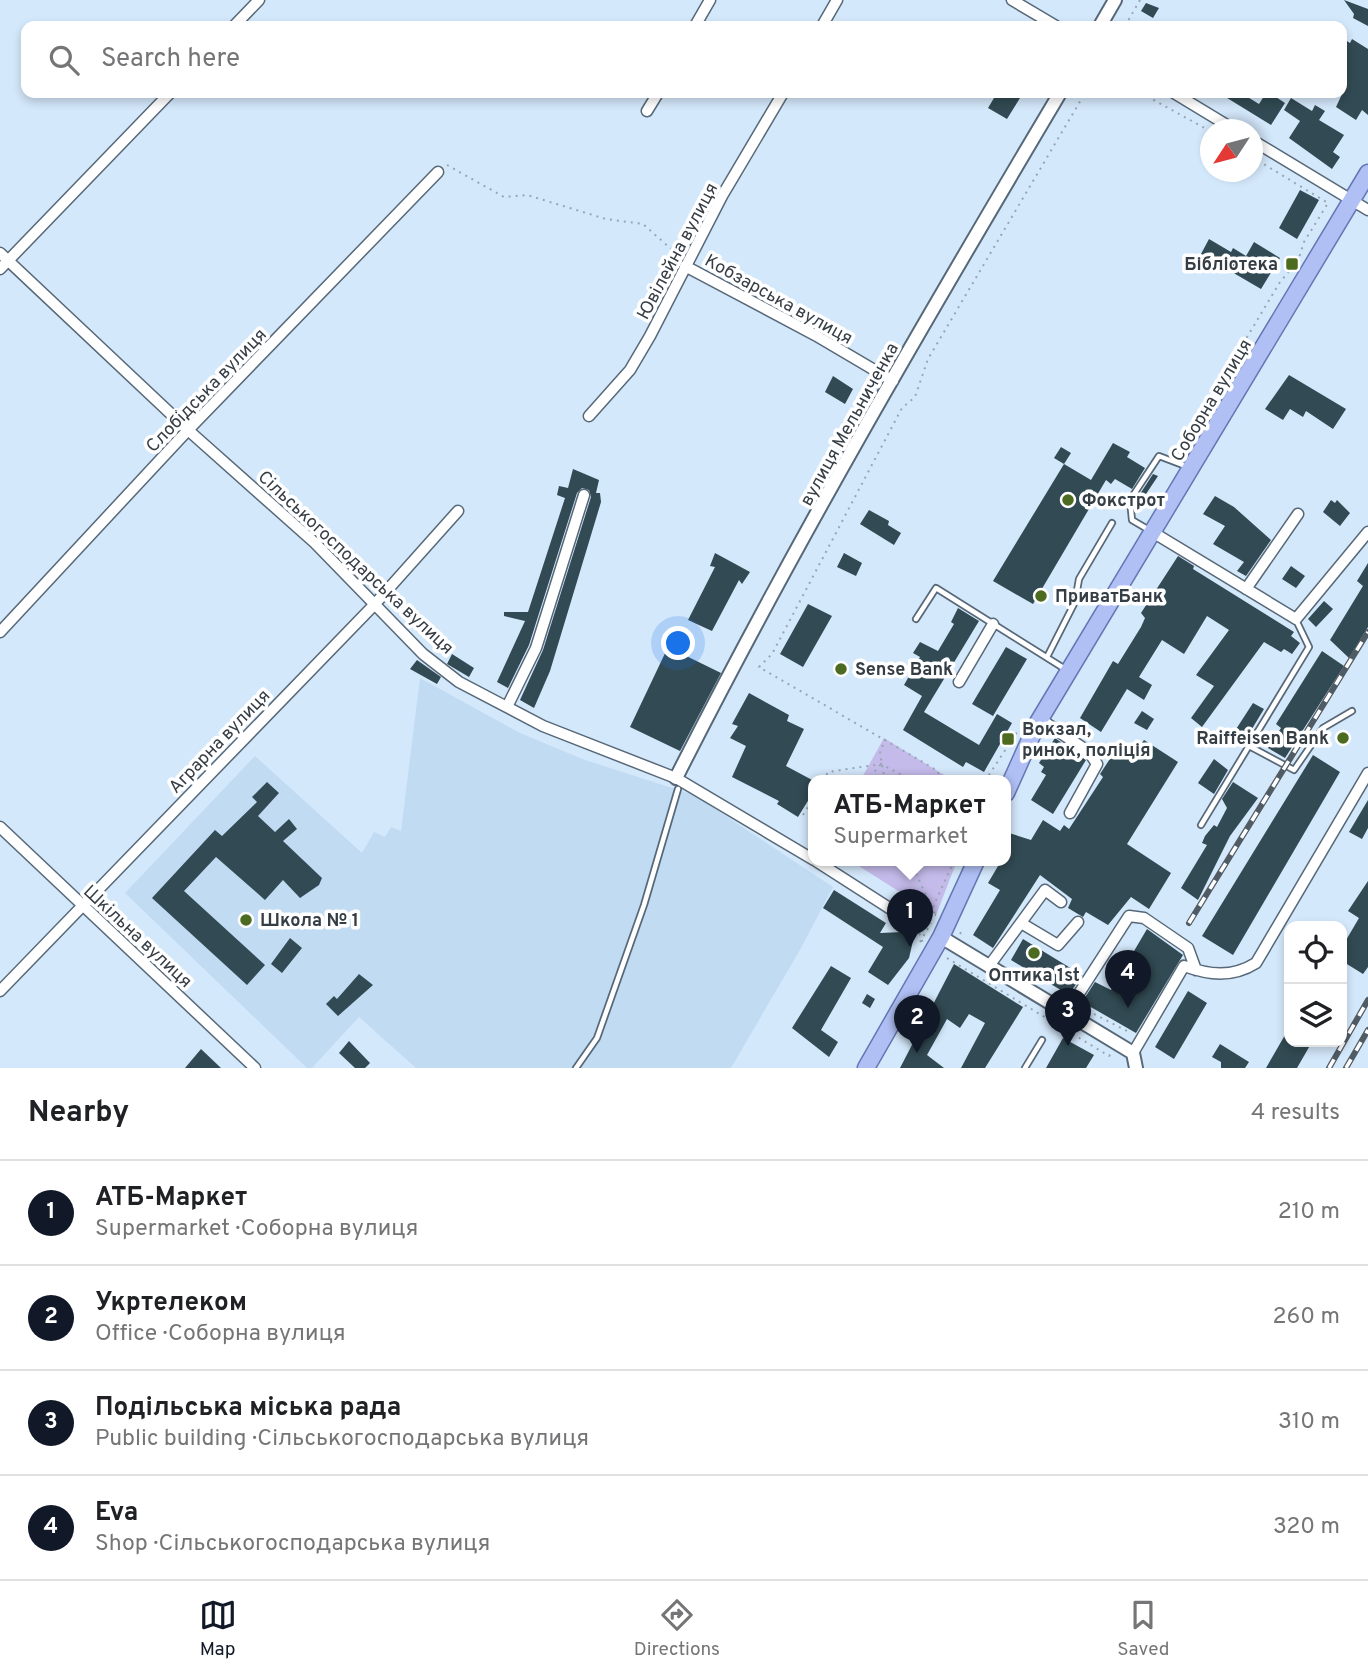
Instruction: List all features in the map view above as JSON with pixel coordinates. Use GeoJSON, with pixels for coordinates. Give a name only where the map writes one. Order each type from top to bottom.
{"type":"FeatureCollection","features":[{"type":"Feature","properties":{"kind":"main road","name":"Соборна вулиця"},"geometry":{"type":"LineString","coordinates":[[1011,782],[1040,719],[1368,173]]}},
{"type":"Feature","properties":{"kind":"main road"},"geometry":{"type":"LineString","coordinates":[[866,1068],[932,943],[949,922],[974,866]]}},
{"type":"Feature","properties":{"kind":"street"},"geometry":{"type":"LineString","coordinates":[[239,21],[259,0]]}},
{"type":"Feature","properties":{"kind":"street"},"geometry":{"type":"LineString","coordinates":[[698,21],[710,0]]}},
{"type":"Feature","properties":{"kind":"street"},"geometry":{"type":"LineString","coordinates":[[825,21],[837,0]]}},
{"type":"Feature","properties":{"kind":"street"},"geometry":{"type":"LineString","coordinates":[[1012,0],[1048,21]]}},
{"type":"Feature","properties":{"kind":"street"},"geometry":{"type":"LineString","coordinates":[[1103,21],[1115,0]]}},
{"type":"Feature","properties":{"kind":"street"},"geometry":{"type":"LineString","coordinates":[[3,261],[165,98]]}},
{"type":"Feature","properties":{"kind":"street"},"geometry":{"type":"LineString","coordinates":[[647,111],[654,98]]}},
{"type":"Feature","properties":{"kind":"street","name":"Ювілейна вулиця"},"geometry":{"type":"LineString","coordinates":[[589,416],[629,370],[780,98]]}},
{"type":"Feature","properties":{"kind":"street","name":"вулиця Мельниченка"},"geometry":{"type":"LineString","coordinates":[[677,783],[893,381],[1057,98]]}},
{"type":"Feature","properties":{"kind":"street"},"geometry":{"type":"LineString","coordinates":[[1182,98],[1217,119]]}},
{"type":"Feature","properties":{"kind":"street"},"geometry":{"type":"LineString","coordinates":[[1263,147],[1368,210]]}},
{"type":"Feature","properties":{"kind":"street","name":"Слобідська вулиця"},"geometry":{"type":"LineString","coordinates":[[0,632],[188,430],[438,172]]}},
{"type":"Feature","properties":{"kind":"street","name":"Сільськогосподарська вулиця"},"geometry":{"type":"LineString","coordinates":[[3,261],[315,543],[423,654],[450,675],[543,726],[677,783],[808,856]]}},
{"type":"Feature","properties":{"kind":"street","name":"Кобзарська вулиця"},"geometry":{"type":"LineString","coordinates":[[685,266],[815,335],[893,381]]}},
{"type":"Feature","properties":{"kind":"street"},"geometry":{"type":"LineString","coordinates":[[507,707],[536,648],[584,495]]}},
{"type":"Feature","properties":{"kind":"street","name":"Аграрна вулиця"},"geometry":{"type":"LineString","coordinates":[[0,991],[374,605],[458,511]]}},
{"type":"Feature","properties":{"kind":"street"},"geometry":{"type":"LineString","coordinates":[[1247,589],[1298,514]]}},
{"type":"Feature","properties":{"kind":"street"},"geometry":{"type":"LineString","coordinates":[[1154,533],[1296,619],[1368,532]]}},
{"type":"Feature","properties":{"kind":"street"},"geometry":{"type":"LineString","coordinates":[[959,682],[993,624]]}},
{"type":"Feature","properties":{"kind":"street"},"geometry":{"type":"LineString","coordinates":[[1040,719],[1089,752],[1097,764],[1070,813]]}},
{"type":"Feature","properties":{"kind":"street"},"geometry":{"type":"LineString","coordinates":[[1136,1068],[1133,1053],[1184,966],[1222,975],[1242,972],[1256,963],[1368,773]]}},
{"type":"Feature","properties":{"kind":"street","name":"Шкільна вулиця"},"geometry":{"type":"LineString","coordinates":[[0,827],[255,1068]]}},
{"type":"Feature","properties":{"kind":"street","name":"Сільськогосподарська вулиця"},"geometry":{"type":"LineString","coordinates":[[824,866],[897,913]]}},
{"type":"Feature","properties":{"kind":"street"},"geometry":{"type":"LineString","coordinates":[[989,965],[1045,890],[1061,902]]}},
{"type":"Feature","properties":{"kind":"street"},"geometry":{"type":"LineString","coordinates":[[1066,1012],[1129,916],[1144,918],[1188,948],[1196,971]]}},
{"type":"Feature","properties":{"kind":"street"},"geometry":{"type":"LineString","coordinates":[[1021,923],[1058,946],[1078,922]]}},
{"type":"Feature","properties":{"kind":"street"},"geometry":{"type":"LineString","coordinates":[[932,943],[989,965],[1133,1053]]}},
{"type":"Feature","properties":{"kind":"lane"},"geometry":{"type":"LineString","coordinates":[[1154,533],[1132,520],[1130,500],[1159,456],[1192,469]]}},
{"type":"Feature","properties":{"kind":"lane"},"geometry":{"type":"LineString","coordinates":[[1047,657],[1076,602],[1079,579],[1112,523]]}},
{"type":"Feature","properties":{"kind":"lane"},"geometry":{"type":"LineString","coordinates":[[916,619],[936,588],[1069,671]]}},
{"type":"Feature","properties":{"kind":"lane"},"geometry":{"type":"LineString","coordinates":[[1201,825],[1309,647],[1296,619]]}},
{"type":"Feature","properties":{"kind":"lane"},"geometry":{"type":"LineString","coordinates":[[1249,746],[1294,770],[1323,728],[1352,711]]}},
{"type":"Feature","properties":{"kind":"lane"},"geometry":{"type":"LineString","coordinates":[[576,1068],[597,1038],[644,905],[677,783]]}},
{"type":"Feature","properties":{"kind":"lane"},"geometry":{"type":"LineString","coordinates":[[1025,1068],[1042,1040]]}},
{"type":"Feature","properties":{"kind":"path"},"geometry":{"type":"LineString","coordinates":[[1128,21],[1140,0]]}},
{"type":"Feature","properties":{"kind":"path"},"geometry":{"type":"LineString","coordinates":[[938,775],[938,771],[885,739],[759,667],[772,654],[902,408],[915,397],[928,359],[1082,98]]}},
{"type":"Feature","properties":{"kind":"path"},"geometry":{"type":"LineString","coordinates":[[1150,98],[1200,125]]}},
{"type":"Feature","properties":{"kind":"path"},"geometry":{"type":"LineString","coordinates":[[438,172],[447,165],[504,197],[527,195],[607,219],[643,224],[676,249],[685,266]]}},
{"type":"Feature","properties":{"kind":"path"},"geometry":{"type":"LineString","coordinates":[[884,775],[880,752],[885,739]]}},
{"type":"Feature","properties":{"kind":"path"},"geometry":{"type":"LineString","coordinates":[[872,775],[881,764]]}},
{"type":"Feature","properties":{"kind":"path"},"geometry":{"type":"LineString","coordinates":[[826,775],[828,772],[881,764],[902,775]]}},
{"type":"Feature","properties":{"kind":"path"},"geometry":{"type":"LineString","coordinates":[[803,815],[808,807]]}},
{"type":"Feature","properties":{"kind":"path"},"geometry":{"type":"LineString","coordinates":[[912,866],[933,908],[949,922]]}},
{"type":"Feature","properties":{"kind":"path"},"geometry":{"type":"LineString","coordinates":[[933,908],[952,866]]}},
{"type":"Feature","properties":{"kind":"path"},"geometry":{"type":"LineString","coordinates":[[897,913],[949,922],[932,943],[896,920],[897,913]]}},
{"type":"Feature","properties":{"kind":"shaded area"},"geometry":{"type":"Polygon","coordinates":[[[420,678],[520,733],[585,760],[694,795],[833,887],[731,1068],[416,1068],[359,1017],[312,1068],[307,1068],[125,893],[255,756],[362,853],[374,832],[385,837],[391,827],[401,831],[420,678]]]}},
{"type":"Feature","properties":{"kind":"shaded area"},"geometry":{"type":"Polygon","coordinates":[[[884,738],[944,775],[863,775],[884,738]]]}},
{"type":"Feature","properties":{"kind":"shaded area"},"geometry":{"type":"Polygon","coordinates":[[[859,866],[955,866],[936,915],[859,866]]]}},
{"type":"Feature","properties":{"kind":"building"},"geometry":{"type":"Polygon","coordinates":[[[1344,0],[1368,9],[1368,26],[1353,18],[1354,14],[1344,0]]]}},
{"type":"Feature","properties":{"kind":"building"},"geometry":{"type":"Polygon","coordinates":[[[1146,3],[1159,8],[1153,18],[1141,11],[1146,3]]]}},
{"type":"Feature","properties":{"kind":"building"},"geometry":{"type":"Polygon","coordinates":[[[1352,39],[1368,49],[1368,115],[1362,110],[1356,120],[1336,107],[1340,98],[1347,98],[1347,41],[1350,43],[1352,39]]]}},
{"type":"Feature","properties":{"kind":"building"},"geometry":{"type":"Polygon","coordinates":[[[994,98],[1020,98],[1007,119],[988,108],[994,98]]]}},
{"type":"Feature","properties":{"kind":"building"},"geometry":{"type":"Polygon","coordinates":[[[1227,98],[1249,98],[1259,104],[1263,98],[1278,98],[1285,103],[1271,125],[1227,98]]]}},
{"type":"Feature","properties":{"kind":"building"},"geometry":{"type":"Polygon","coordinates":[[[1291,98],[1312,111],[1315,105],[1325,111],[1319,120],[1344,135],[1333,152],[1340,157],[1332,169],[1289,138],[1300,121],[1284,110],[1291,98]]]}},
{"type":"Feature","properties":{"kind":"building"},"geometry":{"type":"Polygon","coordinates":[[[1300,190],[1319,200],[1297,239],[1279,228],[1300,190]]]}},
{"type":"Feature","properties":{"kind":"building"},"geometry":{"type":"Polygon","coordinates":[[[1209,239],[1231,252],[1233,248],[1246,256],[1254,242],[1280,258],[1261,289],[1201,254],[1209,239]]]}},
{"type":"Feature","properties":{"kind":"building"},"geometry":{"type":"Polygon","coordinates":[[[1289,375],[1346,409],[1333,429],[1306,411],[1303,417],[1290,409],[1283,420],[1265,409],[1289,375]]]}},
{"type":"Feature","properties":{"kind":"building"},"geometry":{"type":"Polygon","coordinates":[[[833,376],[853,389],[845,404],[825,392],[833,376]]]}},
{"type":"Feature","properties":{"kind":"building"},"geometry":{"type":"Polygon","coordinates":[[[1113,443],[1130,452],[1127,457],[1145,468],[1132,489],[1115,479],[1111,484],[1106,480],[1033,604],[993,581],[1064,464],[1091,480],[1113,443]]]}},
{"type":"Feature","properties":{"kind":"building"},"geometry":{"type":"Polygon","coordinates":[[[1061,447],[1071,453],[1064,464],[1054,458],[1061,447]]]}},
{"type":"Feature","properties":{"kind":"building"},"geometry":{"type":"Polygon","coordinates":[[[573,469],[599,480],[596,493],[600,493],[601,502],[550,671],[534,708],[520,700],[543,650],[591,497],[589,490],[582,488],[577,493],[529,645],[508,688],[497,682],[525,621],[504,616],[504,612],[528,612],[565,498],[557,495],[559,486],[568,488],[573,469]]]}},
{"type":"Feature","properties":{"kind":"building"},"geometry":{"type":"Polygon","coordinates":[[[1153,474],[1158,476],[1144,497],[1140,494],[1153,474]]]}},
{"type":"Feature","properties":{"kind":"building"},"geometry":{"type":"Polygon","coordinates":[[[1215,496],[1234,507],[1271,540],[1246,576],[1237,571],[1244,562],[1213,544],[1225,526],[1203,514],[1215,496]]]}},
{"type":"Feature","properties":{"kind":"building"},"geometry":{"type":"Polygon","coordinates":[[[1331,500],[1335,503],[1337,500],[1350,513],[1340,526],[1323,512],[1331,500]]]}},
{"type":"Feature","properties":{"kind":"building"},"geometry":{"type":"Polygon","coordinates":[[[869,510],[889,521],[888,525],[901,533],[894,545],[860,524],[869,510]]]}},
{"type":"Feature","properties":{"kind":"building"},"geometry":{"type":"Polygon","coordinates":[[[715,553],[750,572],[742,584],[739,580],[712,631],[688,620],[715,567],[710,566],[715,553]]]}},
{"type":"Feature","properties":{"kind":"building"},"geometry":{"type":"Polygon","coordinates":[[[844,553],[862,563],[856,576],[837,567],[844,553]]]}},
{"type":"Feature","properties":{"kind":"building"},"geometry":{"type":"Polygon","coordinates":[[[1178,556],[1194,566],[1193,569],[1294,632],[1291,636],[1300,643],[1292,654],[1284,649],[1281,652],[1264,642],[1202,727],[1191,718],[1214,686],[1196,675],[1229,630],[1207,616],[1184,654],[1162,640],[1139,677],[1152,685],[1144,700],[1127,689],[1101,732],[1080,718],[1113,661],[1118,664],[1141,627],[1145,618],[1141,613],[1178,556]]]}},
{"type":"Feature","properties":{"kind":"building"},"geometry":{"type":"Polygon","coordinates":[[[1368,563],[1368,627],[1349,658],[1330,640],[1363,586],[1357,581],[1368,563]]]}},
{"type":"Feature","properties":{"kind":"building"},"geometry":{"type":"Polygon","coordinates":[[[1291,566],[1305,576],[1296,588],[1282,579],[1291,566]]]}},
{"type":"Feature","properties":{"kind":"building"},"geometry":{"type":"Polygon","coordinates":[[[1324,601],[1333,609],[1316,627],[1308,619],[1324,601]]]}},
{"type":"Feature","properties":{"kind":"building"},"geometry":{"type":"Polygon","coordinates":[[[808,604],[832,616],[803,667],[780,654],[808,604]]]}},
{"type":"Feature","properties":{"kind":"building"},"geometry":{"type":"Polygon","coordinates":[[[958,608],[979,621],[924,712],[979,745],[997,714],[1012,723],[984,772],[966,762],[963,767],[903,730],[922,696],[904,685],[920,657],[913,653],[920,642],[938,651],[954,624],[951,622],[958,608]]]}},
{"type":"Feature","properties":{"kind":"building"},"geometry":{"type":"Polygon","coordinates":[[[668,647],[721,673],[680,751],[630,727],[668,647]]]}},
{"type":"Feature","properties":{"kind":"building"},"geometry":{"type":"Polygon","coordinates":[[[1006,647],[1027,659],[993,716],[972,704],[1006,647]]]}},
{"type":"Feature","properties":{"kind":"building"},"geometry":{"type":"Polygon","coordinates":[[[1322,651],[1344,666],[1285,758],[1268,748],[1281,728],[1276,724],[1322,651]]]}},
{"type":"Feature","properties":{"kind":"building"},"geometry":{"type":"Polygon","coordinates":[[[452,654],[474,668],[469,677],[447,664],[452,654]]]}},
{"type":"Feature","properties":{"kind":"building"},"geometry":{"type":"Polygon","coordinates":[[[417,660],[441,677],[437,684],[410,669],[417,660]]]}},
{"type":"Feature","properties":{"kind":"building"},"geometry":{"type":"Polygon","coordinates":[[[749,693],[789,715],[787,721],[804,729],[786,766],[808,778],[808,801],[798,817],[777,804],[779,801],[732,777],[746,746],[730,738],[738,726],[732,724],[749,693]]]}},
{"type":"Feature","properties":{"kind":"building"},"geometry":{"type":"Polygon","coordinates":[[[1253,703],[1264,709],[1241,747],[1229,740],[1253,703]]]}},
{"type":"Feature","properties":{"kind":"building"},"geometry":{"type":"Polygon","coordinates":[[[1142,711],[1154,719],[1147,730],[1134,723],[1142,711]]]}},
{"type":"Feature","properties":{"kind":"building"},"geometry":{"type":"Polygon","coordinates":[[[1055,738],[1086,760],[1053,814],[1031,800],[1046,775],[1041,772],[1044,767],[1039,763],[1055,738]]]}},
{"type":"Feature","properties":{"kind":"building"},"geometry":{"type":"Polygon","coordinates":[[[1144,740],[1178,762],[1127,844],[1171,873],[1149,909],[1131,897],[1108,925],[1086,912],[1083,917],[1068,908],[1072,899],[1040,875],[993,948],[973,935],[1000,890],[988,883],[998,866],[1011,866],[1011,834],[1031,840],[1043,820],[1060,831],[1064,825],[1069,829],[1103,777],[1100,774],[1121,742],[1138,749],[1144,740]]]}},
{"type":"Feature","properties":{"kind":"building"},"geometry":{"type":"Polygon","coordinates":[[[1313,755],[1340,772],[1233,955],[1202,936],[1313,755]]]}},
{"type":"Feature","properties":{"kind":"building"},"geometry":{"type":"Polygon","coordinates":[[[1214,759],[1228,770],[1214,794],[1198,783],[1214,759]]]}},
{"type":"Feature","properties":{"kind":"building"},"geometry":{"type":"Polygon","coordinates":[[[267,782],[279,793],[258,816],[275,832],[289,819],[297,829],[283,841],[322,878],[319,885],[300,898],[283,880],[265,900],[216,857],[184,891],[265,965],[247,985],[152,898],[215,830],[222,836],[257,802],[252,797],[267,782]]]}},
{"type":"Feature","properties":{"kind":"building"},"geometry":{"type":"Polygon","coordinates":[[[1233,782],[1258,798],[1230,836],[1198,900],[1181,888],[1207,845],[1202,843],[1205,836],[1214,825],[1217,827],[1227,808],[1222,799],[1233,782]]]}},
{"type":"Feature","properties":{"kind":"building"},"geometry":{"type":"Polygon","coordinates":[[[1368,800],[1368,828],[1362,839],[1349,832],[1368,800]]]}},
{"type":"Feature","properties":{"kind":"building"},"geometry":{"type":"Polygon","coordinates":[[[1368,881],[1368,967],[1363,974],[1347,964],[1347,938],[1359,918],[1348,911],[1368,881]]]}},
{"type":"Feature","properties":{"kind":"building"},"geometry":{"type":"Polygon","coordinates":[[[834,890],[886,923],[880,933],[903,932],[910,935],[913,941],[909,958],[888,985],[868,972],[883,947],[823,908],[834,890]]]}},
{"type":"Feature","properties":{"kind":"building"},"geometry":{"type":"Polygon","coordinates":[[[1147,929],[1183,955],[1136,1033],[1082,1002],[1095,982],[1111,990],[1147,929]]]}},
{"type":"Feature","properties":{"kind":"building"},"geometry":{"type":"Polygon","coordinates":[[[290,938],[302,948],[282,973],[271,964],[290,938]]]}},
{"type":"Feature","properties":{"kind":"building"},"geometry":{"type":"Polygon","coordinates":[[[1023,939],[1082,975],[1069,995],[1011,960],[1023,939]]]}},
{"type":"Feature","properties":{"kind":"building"},"geometry":{"type":"Polygon","coordinates":[[[954,964],[1023,1007],[985,1068],[961,1068],[985,1023],[969,1014],[960,1028],[947,1019],[927,1055],[944,1068],[900,1068],[954,964]]]}},
{"type":"Feature","properties":{"kind":"building"},"geometry":{"type":"Polygon","coordinates":[[[831,966],[851,978],[821,1030],[838,1042],[829,1057],[792,1028],[831,966]]]}},
{"type":"Feature","properties":{"kind":"building"},"geometry":{"type":"Polygon","coordinates":[[[359,974],[373,985],[338,1016],[326,1004],[334,996],[337,999],[359,974]]]}},
{"type":"Feature","properties":{"kind":"building"},"geometry":{"type":"Polygon","coordinates":[[[1188,991],[1207,1003],[1174,1059],[1155,1047],[1188,991]]]}},
{"type":"Feature","properties":{"kind":"building"},"geometry":{"type":"Polygon","coordinates":[[[867,994],[875,999],[870,1008],[862,1003],[867,994]]]}},
{"type":"Feature","properties":{"kind":"building"},"geometry":{"type":"Polygon","coordinates":[[[1284,1037],[1284,1047],[1309,1047],[1297,1068],[1266,1068],[1284,1037]]]}},
{"type":"Feature","properties":{"kind":"building"},"geometry":{"type":"Polygon","coordinates":[[[1063,1038],[1094,1055],[1086,1068],[1046,1068],[1063,1038]]]}},
{"type":"Feature","properties":{"kind":"building"},"geometry":{"type":"Polygon","coordinates":[[[349,1041],[370,1063],[365,1068],[355,1068],[339,1053],[349,1041]]]}},
{"type":"Feature","properties":{"kind":"building"},"geometry":{"type":"Polygon","coordinates":[[[1220,1044],[1249,1062],[1245,1068],[1221,1068],[1221,1062],[1212,1057],[1220,1044]]]}},
{"type":"Feature","properties":{"kind":"building"},"geometry":{"type":"Polygon","coordinates":[[[201,1049],[221,1068],[185,1068],[201,1049]]]}},
{"type":"Feature","properties":{"kind":"railway"},"geometry":{"type":"LineString","coordinates":[[1189,923],[1368,632]]}},
{"type":"Feature","properties":{"kind":"railway"},"geometry":{"type":"LineString","coordinates":[[1329,1068],[1368,1000]]}},
{"type":"Feature","properties":{"kind":"railway"},"geometry":{"type":"LineString","coordinates":[[1346,1068],[1368,1030]]}},
{"type":"Feature","properties":{"kind":"place","name":"Бібліотека"},"geometry":{"type":"Point","coordinates":[1292,264]}},
{"type":"Feature","properties":{"kind":"place","name":"Фокстрот"},"geometry":{"type":"Point","coordinates":[1068,500]}},
{"type":"Feature","properties":{"kind":"place","name":"ПриватБанк"},"geometry":{"type":"Point","coordinates":[1041,596]}},
{"type":"Feature","properties":{"kind":"place","name":"Sense Bank"},"geometry":{"type":"Point","coordinates":[841,669]}},
{"type":"Feature","properties":{"kind":"place","name":"Raiffeisen Bank"},"geometry":{"type":"Point","coordinates":[1343,738]}},
{"type":"Feature","properties":{"kind":"place","name":"Вокзал, ринок, поліція"},"geometry":{"type":"Point","coordinates":[1008,739]}},
{"type":"Feature","properties":{"kind":"place","name":"Школа № 1"},"geometry":{"type":"Point","coordinates":[246,920]}},
{"type":"Feature","properties":{"kind":"place","name":"АТБ-Маркет"},"geometry":{"type":"Point","coordinates":[910,947]}},
{"type":"Feature","properties":{"kind":"place","name":"Оптика 1st"},"geometry":{"type":"Point","coordinates":[1034,953]}},
{"type":"Feature","properties":{"kind":"place","name":"Eva"},"geometry":{"type":"Point","coordinates":[1128,1008]}},
{"type":"Feature","properties":{"kind":"place","name":"Подільська міська рада"},"geometry":{"type":"Point","coordinates":[1068,1046]}},
{"type":"Feature","properties":{"kind":"place","name":"Укртелеком"},"geometry":{"type":"Point","coordinates":[917,1053]}}]}
